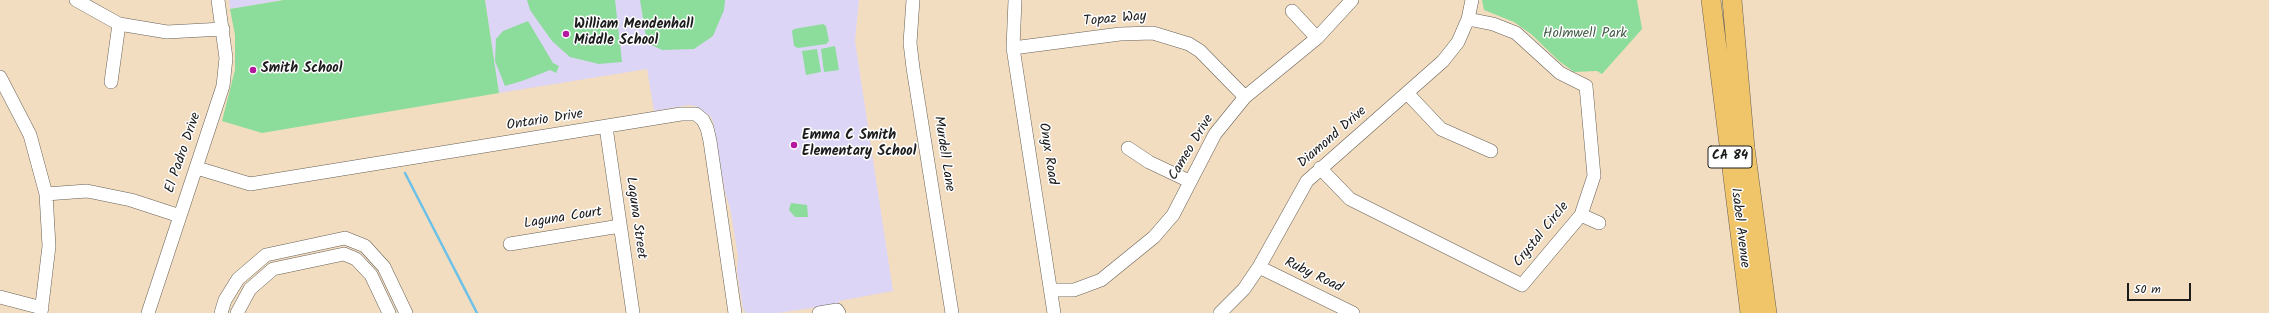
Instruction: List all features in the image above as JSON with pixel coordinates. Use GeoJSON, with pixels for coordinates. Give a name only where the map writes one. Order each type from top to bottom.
{"type":"FeatureCollection","features":[{"type":"Feature","properties":{"kind":"highway","name":"Isabel Avenue"},"geometry":{"type":"LineString","coordinates":[[1711,0],[1750,313]]}},
{"type":"Feature","properties":{"kind":"highway","name":"Isabel Avenue"},"geometry":{"type":"LineString","coordinates":[[1732,0],[1745,148],[1767,313]]}},
{"type":"Feature","properties":{"kind":"street"},"geometry":{"type":"LineString","coordinates":[[76,0],[119,24],[167,32],[223,29]]}},
{"type":"Feature","properties":{"kind":"street","name":"El Padro Drive"},"geometry":{"type":"LineString","coordinates":[[148,313],[180,216],[198,168],[223,86],[226,58],[218,0]]}},
{"type":"Feature","properties":{"kind":"street","name":"Murdell Lane"},"geometry":{"type":"LineString","coordinates":[[913,0],[910,43],[913,68],[952,313]]}},
{"type":"Feature","properties":{"kind":"street","name":"Onyx Road"},"geometry":{"type":"LineString","coordinates":[[1015,0],[1014,48],[1052,290],[1054,313]]}},
{"type":"Feature","properties":{"kind":"street","name":"Cameo Drive"},"geometry":{"type":"LineString","coordinates":[[1052,290],[1074,290],[1089,286],[1101,280],[1154,237],[1173,215],[1189,181],[1215,134],[1245,97],[1317,38],[1352,0]]}},
{"type":"Feature","properties":{"kind":"street","name":"Diamond Drive"},"geometry":{"type":"LineString","coordinates":[[1220,313],[1244,289],[1259,267],[1294,201],[1307,181],[1443,61],[1458,42],[1468,19],[1472,0]]}},
{"type":"Feature","properties":{"kind":"street"},"geometry":{"type":"LineString","coordinates":[[1292,11],[1317,38]]}},
{"type":"Feature","properties":{"kind":"street","name":"Crystal Circle"},"geometry":{"type":"LineString","coordinates":[[1320,168],[1350,199],[1522,285],[1581,215],[1594,176],[1586,86],[1560,73],[1516,33],[1493,24],[1468,19]]}},
{"type":"Feature","properties":{"kind":"street"},"geometry":{"type":"LineString","coordinates":[[111,82],[119,24]]}},
{"type":"Feature","properties":{"kind":"street","name":"Topaz Way"},"geometry":{"type":"LineString","coordinates":[[1014,48],[1120,34],[1153,33],[1189,44],[1200,51],[1245,97]]}},
{"type":"Feature","properties":{"kind":"street"},"geometry":{"type":"LineString","coordinates":[[0,76],[30,135],[46,194],[49,246],[41,311],[0,297]]}},
{"type":"Feature","properties":{"kind":"street"},"geometry":{"type":"LineString","coordinates":[[1407,93],[1441,129],[1491,151]]}},
{"type":"Feature","properties":{"kind":"street","name":"Ontario Drive"},"geometry":{"type":"LineString","coordinates":[[198,168],[250,184],[680,114],[696,114],[703,120],[710,141],[735,313]]}},
{"type":"Feature","properties":{"kind":"street","name":"Laguna Street"},"geometry":{"type":"LineString","coordinates":[[606,127],[633,313]]}},
{"type":"Feature","properties":{"kind":"street"},"geometry":{"type":"LineString","coordinates":[[1128,148],[1148,162],[1189,181]]}},
{"type":"Feature","properties":{"kind":"street"},"geometry":{"type":"LineString","coordinates":[[46,194],[87,191],[131,200],[180,216]]}},
{"type":"Feature","properties":{"kind":"street"},"geometry":{"type":"LineString","coordinates":[[1581,215],[1599,223]]}},
{"type":"Feature","properties":{"kind":"street","name":"Laguna Court"},"geometry":{"type":"LineString","coordinates":[[510,244],[620,226]]}},
{"type":"Feature","properties":{"kind":"street"},"geometry":{"type":"LineString","coordinates":[[221,313],[225,300],[238,279],[266,255],[346,238],[365,246],[384,267],[406,313]]}},
{"type":"Feature","properties":{"kind":"street"},"geometry":{"type":"LineString","coordinates":[[304,246],[307,260]]}},
{"type":"Feature","properties":{"kind":"street"},"geometry":{"type":"LineString","coordinates":[[237,313],[250,289],[273,269],[307,260],[344,254],[356,259],[371,275],[389,313]]}},
{"type":"Feature","properties":{"kind":"street","name":"Ruby Road"},"geometry":{"type":"LineString","coordinates":[[1259,267],[1353,313]]}},
{"type":"Feature","properties":{"kind":"street"},"geometry":{"type":"LineString","coordinates":[[819,313],[836,310],[839,313]]}},
{"type":"Feature","properties":{"kind":"shaded area"},"geometry":{"type":"Polygon","coordinates":[[[229,0],[283,0],[230,9],[229,0]]]}},
{"type":"Feature","properties":{"kind":"shaded area","name":"Emma C Smith Elementary School"},"geometry":{"type":"Polygon","coordinates":[[[485,0],[859,0],[855,41],[893,291],[839,301],[839,304],[778,313],[746,313],[743,309],[737,272],[738,256],[730,208],[725,192],[714,125],[711,117],[698,107],[689,105],[654,111],[647,69],[499,93],[485,0]]]}},
{"type":"Feature","properties":{"kind":"green space"},"geometry":{"type":"Polygon","coordinates":[[[284,0],[485,0],[499,93],[262,133],[222,121],[235,70],[235,35],[230,9],[284,0]]]}},
{"type":"Feature","properties":{"kind":"green space"},"geometry":{"type":"Polygon","coordinates":[[[527,0],[615,0],[622,62],[599,64],[570,57],[552,41],[530,10],[527,0]]]}},
{"type":"Feature","properties":{"kind":"green space"},"geometry":{"type":"Polygon","coordinates":[[[640,0],[725,0],[724,10],[713,36],[694,49],[662,50],[647,43],[640,0]]]}},
{"type":"Feature","properties":{"kind":"green space","name":"Holmwell Park"},"geometry":{"type":"Polygon","coordinates":[[[1482,0],[1637,0],[1642,29],[1602,74],[1597,71],[1574,72],[1559,61],[1531,34],[1514,22],[1484,10],[1482,0]]]}},
{"type":"Feature","properties":{"kind":"green space"},"geometry":{"type":"Polygon","coordinates":[[[528,21],[553,63],[559,66],[556,73],[550,70],[505,86],[495,61],[496,39],[503,31],[528,21]]]}},
{"type":"Feature","properties":{"kind":"green space"},"geometry":{"type":"Polygon","coordinates":[[[823,24],[826,26],[829,41],[826,44],[798,48],[794,46],[792,31],[794,29],[823,24]]]}},
{"type":"Feature","properties":{"kind":"green space"},"geometry":{"type":"Polygon","coordinates":[[[835,46],[839,70],[824,72],[821,49],[835,46]]]}},
{"type":"Feature","properties":{"kind":"green space"},"geometry":{"type":"Polygon","coordinates":[[[817,49],[821,72],[806,75],[802,51],[817,49]]]}},
{"type":"Feature","properties":{"kind":"green space"},"geometry":{"type":"Polygon","coordinates":[[[791,203],[807,205],[808,217],[795,217],[789,210],[791,203]]]}},
{"type":"Feature","properties":{"kind":"waterway"},"geometry":{"type":"LineString","coordinates":[[405,173],[477,313]]}},
{"type":"Feature","properties":{"kind":"place","name":"William Mendenhall Middle School"},"geometry":{"type":"Point","coordinates":[566,34]}},
{"type":"Feature","properties":{"kind":"place","name":"Smith School"},"geometry":{"type":"Point","coordinates":[253,70]}},
{"type":"Feature","properties":{"kind":"place","name":"Emma C Smith Elementary School"},"geometry":{"type":"Point","coordinates":[794,145]}}]}
